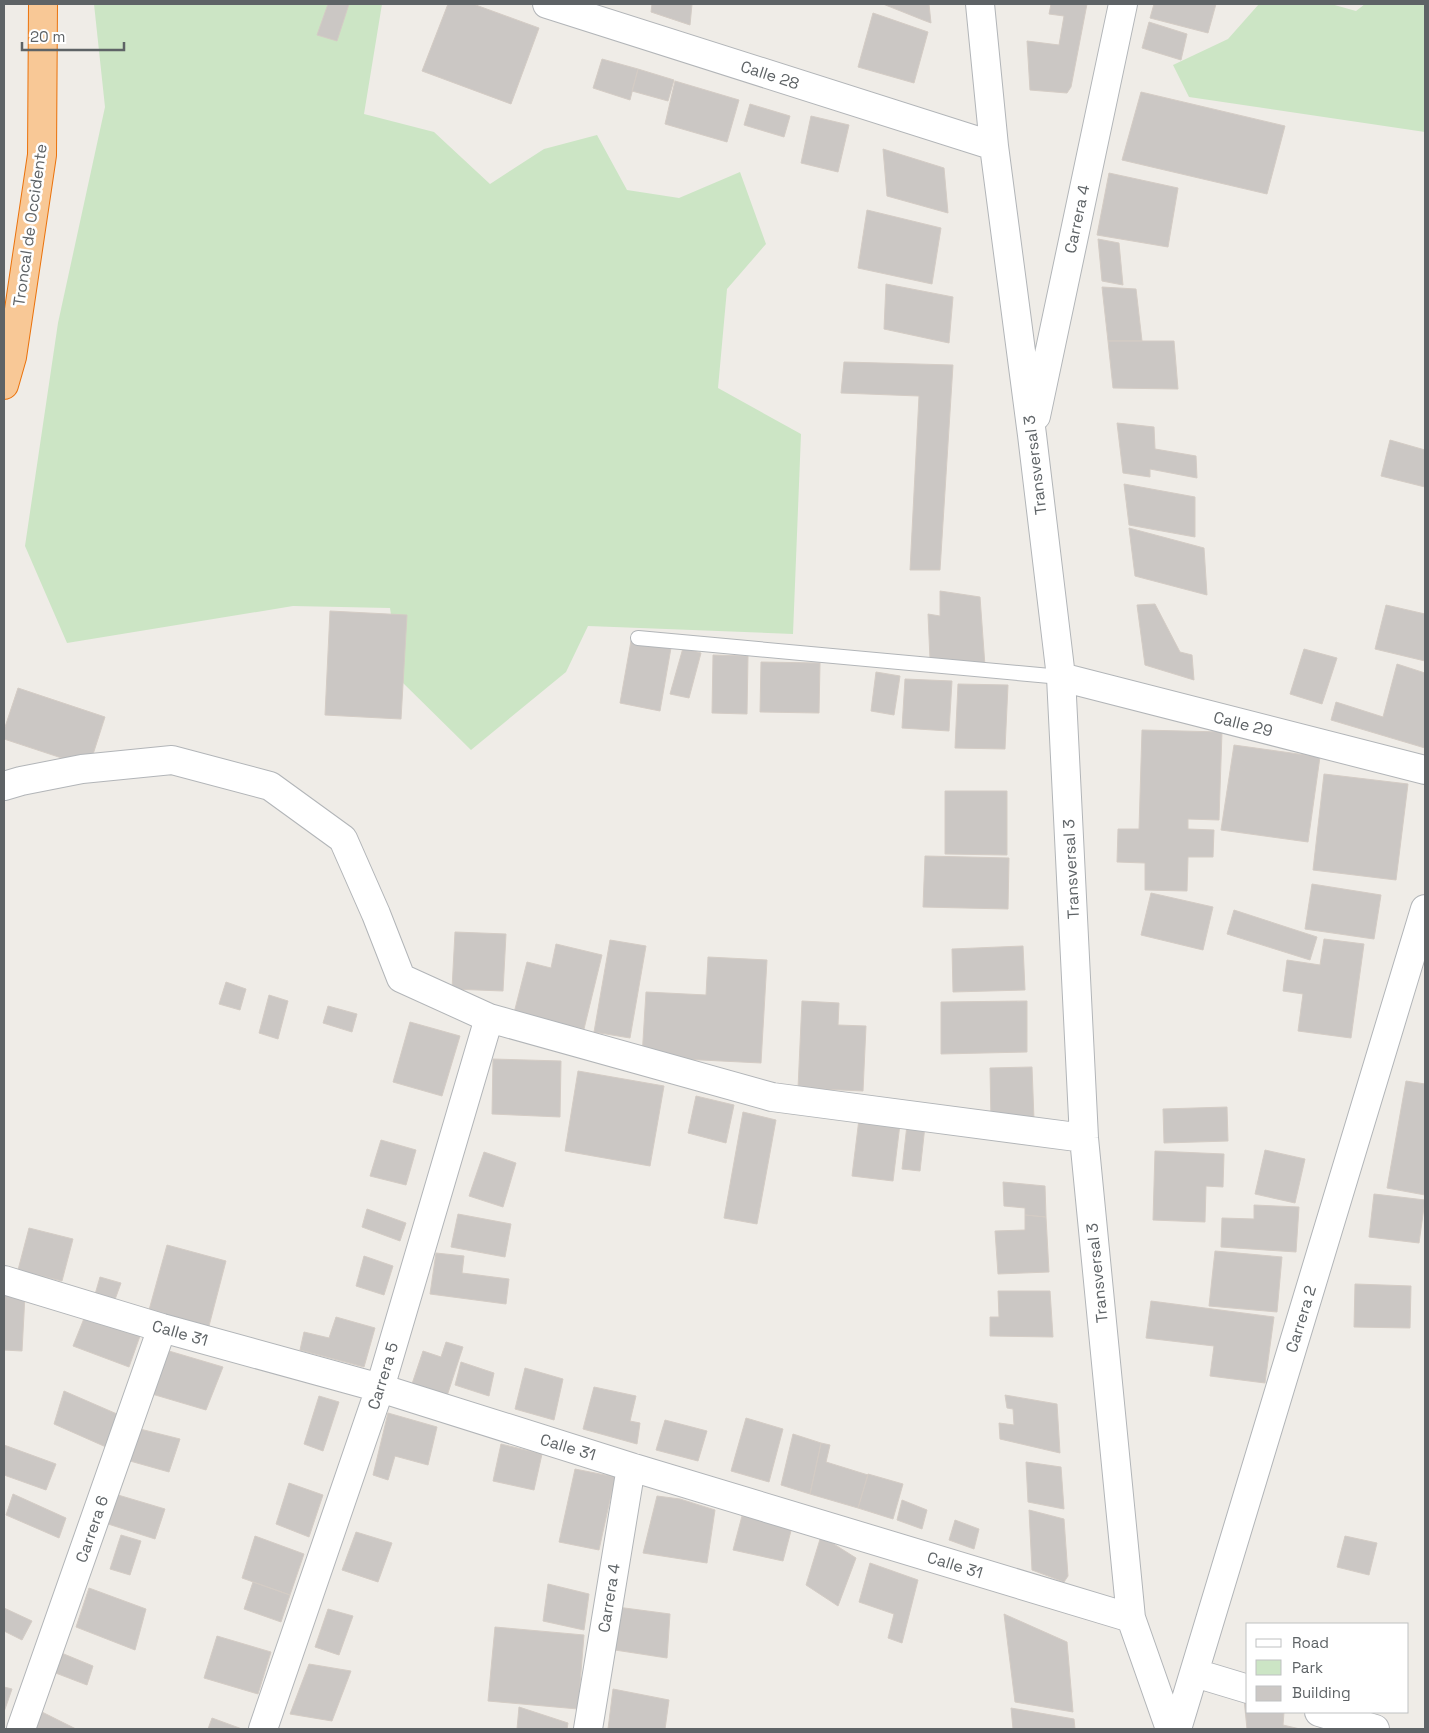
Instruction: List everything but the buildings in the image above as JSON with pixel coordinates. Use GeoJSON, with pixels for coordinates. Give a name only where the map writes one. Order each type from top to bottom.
{"type":"FeatureCollection","features":[{"type":"Feature","properties":{"kind":"highway","name":"Troncal de Occidente"},"geometry":{"type":"LineString","coordinates":[[4,385],[12,357],[42,155],[43,4]]}},
{"type":"Feature","properties":{"kind":"street","name":"Calle 28"},"geometry":{"type":"LineString","coordinates":[[547,4],[994,146]]}},
{"type":"Feature","properties":{"kind":"street","name":"Transversal 3"},"geometry":{"type":"LineString","coordinates":[[980,4],[994,146],[1032,435],[1061,677],[1084,1138],[1131,1618],[1170,1729]]}},
{"type":"Feature","properties":{"kind":"street","name":"Carrera 4"},"geometry":{"type":"LineString","coordinates":[[1032,435],[1123,4]]}},
{"type":"Feature","properties":{"kind":"street","name":"Calle 29"},"geometry":{"type":"LineString","coordinates":[[1061,677],[1425,770]]}},
{"type":"Feature","properties":{"kind":"street"},"geometry":{"type":"LineString","coordinates":[[4,786],[82,769],[172,760],[270,786],[343,839],[376,914],[401,978],[489,1018],[772,1098],[1084,1138]]}},
{"type":"Feature","properties":{"kind":"street","name":"Carrera 2"},"geometry":{"type":"LineString","coordinates":[[1178,1729],[1425,909]]}},
{"type":"Feature","properties":{"kind":"street","name":"Carrera 5"},"geometry":{"type":"LineString","coordinates":[[263,1729],[380,1388],[489,1018]]}},
{"type":"Feature","properties":{"kind":"street","name":"Calle 31"},"geometry":{"type":"LineString","coordinates":[[4,1280],[162,1328],[380,1388],[631,1467],[1131,1618]]}},
{"type":"Feature","properties":{"kind":"street","name":"Carrera 6"},"geometry":{"type":"LineString","coordinates":[[21,1729],[162,1328]]}},
{"type":"Feature","properties":{"kind":"street","name":"Carrera 4"},"geometry":{"type":"LineString","coordinates":[[588,1729],[631,1467]]}},
{"type":"Feature","properties":{"kind":"street"},"geometry":{"type":"LineString","coordinates":[[1195,1673],[1246,1689]]}},
{"type":"Feature","properties":{"kind":"street"},"geometry":{"type":"LineString","coordinates":[[1322,1713],[1375,1729]]}},
{"type":"Feature","properties":{"kind":"lane"},"geometry":{"type":"LineString","coordinates":[[638,638],[1061,677]]}},
{"type":"Feature","properties":{"kind":"green space"},"geometry":{"type":"Polygon","coordinates":[[[94,4],[382,4],[364,114],[434,132],[490,184],[544,149],[597,135],[627,190],[679,198],[740,172],[766,244],[727,289],[718,388],[801,434],[793,634],[588,626],[566,672],[471,750],[401,681],[390,608],[293,606],[67,643],[25,546],[58,323],[105,107],[94,4]]]}},
{"type":"Feature","properties":{"kind":"green space"},"geometry":{"type":"Polygon","coordinates":[[[1259,4],[1331,4],[1356,11],[1365,4],[1425,4],[1425,132],[1189,97],[1173,65],[1228,39],[1259,4]]]}}]}
